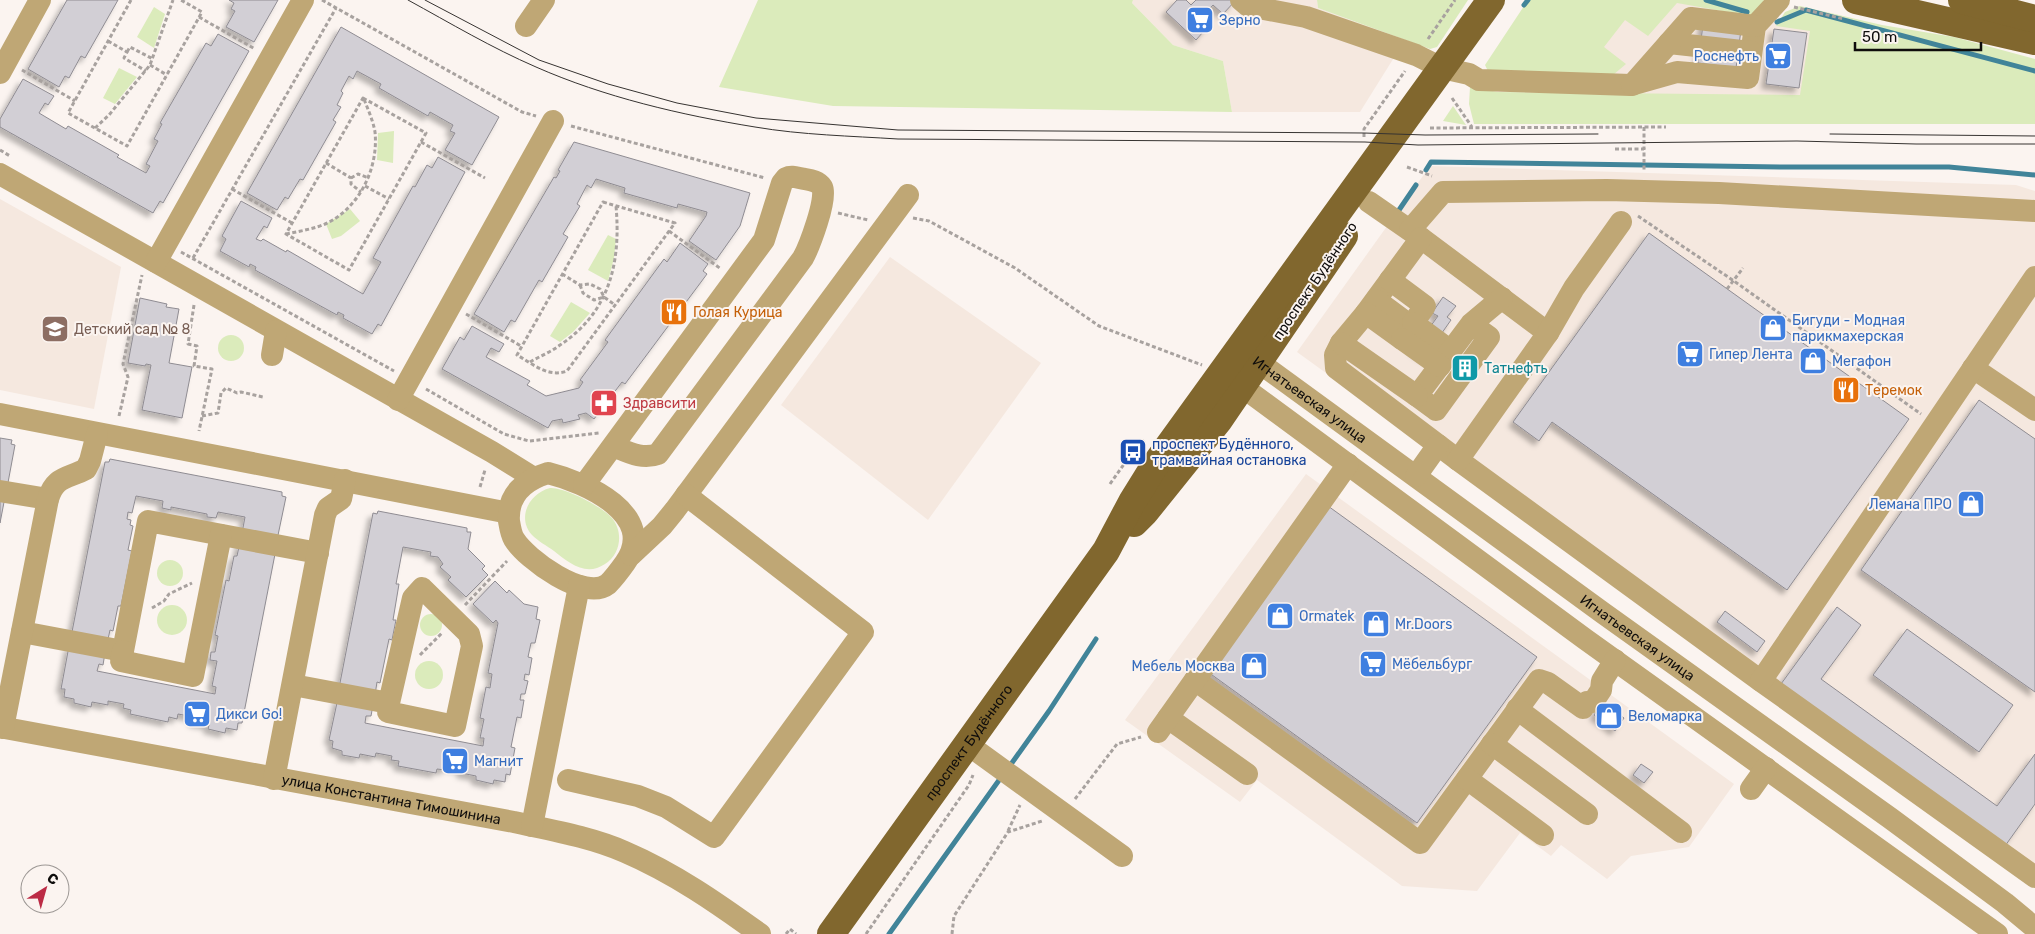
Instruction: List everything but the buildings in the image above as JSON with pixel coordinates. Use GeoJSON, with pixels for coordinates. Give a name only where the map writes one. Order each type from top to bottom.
{"type":"FeatureCollection","features":[{"type":"Feature","properties":{"kind":"main road","name":"проспект Будённого"},"geometry":{"type":"LineString","coordinates":[[831,934],[974,749],[1106,551],[1132,502],[1155,465],[1223,375],[1248,355],[1331,254],[1369,202],[1451,70],[1491,0]]}},
{"type":"Feature","properties":{"kind":"main road","name":"проспект Будённого"},"geometry":{"type":"LineString","coordinates":[[1248,355],[1451,70],[1510,0]]}},
{"type":"Feature","properties":{"kind":"main road"},"geometry":{"type":"LineString","coordinates":[[1856,0],[2035,41]]}},
{"type":"Feature","properties":{"kind":"main road"},"geometry":{"type":"LineString","coordinates":[[1962,0],[2035,20]]}},
{"type":"Feature","properties":{"kind":"street"},"geometry":{"type":"LineString","coordinates":[[0,72],[40,0]]}},
{"type":"Feature","properties":{"kind":"street"},"geometry":{"type":"LineString","coordinates":[[150,266],[303,0]]}},
{"type":"Feature","properties":{"kind":"street"},"geometry":{"type":"LineString","coordinates":[[526,26],[544,0]]}},
{"type":"Feature","properties":{"kind":"street"},"geometry":{"type":"LineString","coordinates":[[1241,0],[1248,6],[1306,17],[1416,55],[1479,80],[1632,86],[1677,72],[1748,78],[1755,26],[1779,0]]}},
{"type":"Feature","properties":{"kind":"street"},"geometry":{"type":"LineString","coordinates":[[1632,86],[1691,18],[1755,26]]}},
{"type":"Feature","properties":{"kind":"street"},"geometry":{"type":"LineString","coordinates":[[1669,43],[1751,52]]}},
{"type":"Feature","properties":{"kind":"street"},"geometry":{"type":"LineString","coordinates":[[398,400],[553,121]]}},
{"type":"Feature","properties":{"kind":"street"},"geometry":{"type":"LineString","coordinates":[[0,174],[150,266],[276,331],[492,452],[534,478]]}},
{"type":"Feature","properties":{"kind":"street"},"geometry":{"type":"LineString","coordinates":[[584,485],[764,240],[782,183],[786,178],[793,176],[818,183],[823,188],[824,196],[814,235],[803,258],[658,454],[650,457],[641,457],[613,446]]}},
{"type":"Feature","properties":{"kind":"street"},"geometry":{"type":"LineString","coordinates":[[2035,211],[1719,192],[1614,190],[1443,192],[1416,234],[1393,276],[1371,307],[1341,343],[1335,355],[1336,368],[1458,460],[1765,684],[2035,877]]}},
{"type":"Feature","properties":{"kind":"street"},"geometry":{"type":"LineString","coordinates":[[631,555],[633,527],[625,514],[611,502],[584,485],[569,478],[548,473],[534,478],[517,490],[511,502],[509,513],[514,539],[528,555],[560,577],[579,586],[597,588],[607,584],[631,555],[662,526],[686,495],[908,195]]}},
{"type":"Feature","properties":{"kind":"street"},"geometry":{"type":"LineString","coordinates":[[1369,202],[1416,234],[1548,333]]}},
{"type":"Feature","properties":{"kind":"street"},"geometry":{"type":"LineString","coordinates":[[1458,460],[1548,333],[1574,288],[1629,219]]}},
{"type":"Feature","properties":{"kind":"street"},"geometry":{"type":"LineString","coordinates":[[1393,276],[1432,298],[1413,323]]}},
{"type":"Feature","properties":{"kind":"street"},"geometry":{"type":"LineString","coordinates":[[1748,717],[1765,684],[1935,424],[2035,277]]}},
{"type":"Feature","properties":{"kind":"street"},"geometry":{"type":"LineString","coordinates":[[1417,396],[1471,324],[1502,298]]}},
{"type":"Feature","properties":{"kind":"street"},"geometry":{"type":"LineString","coordinates":[[1371,307],[1413,323],[1445,358]]}},
{"type":"Feature","properties":{"kind":"street"},"geometry":{"type":"LineString","coordinates":[[1341,343],[1436,410],[1489,337],[1471,324]]}},
{"type":"Feature","properties":{"kind":"street"},"geometry":{"type":"LineString","coordinates":[[272,354],[276,331]]}},
{"type":"Feature","properties":{"kind":"street","name":"Игнатьевская улица"},"geometry":{"type":"LineString","coordinates":[[1248,355],[1897,824],[2030,928]]}},
{"type":"Feature","properties":{"kind":"street"},"geometry":{"type":"LineString","coordinates":[[1974,368],[2035,410]]}},
{"type":"Feature","properties":{"kind":"street"},"geometry":{"type":"LineString","coordinates":[[1223,375],[1348,464],[1585,639],[1997,934]]}},
{"type":"Feature","properties":{"kind":"street"},"geometry":{"type":"LineString","coordinates":[[0,414],[509,513]]}},
{"type":"Feature","properties":{"kind":"street"},"geometry":{"type":"LineString","coordinates":[[2,727],[48,499],[56,483],[64,477],[86,469],[97,434]]}},
{"type":"Feature","properties":{"kind":"street"},"geometry":{"type":"LineString","coordinates":[[1416,476],[1438,445]]}},
{"type":"Feature","properties":{"kind":"street"},"geometry":{"type":"LineString","coordinates":[[1247,774],[1163,725],[1348,464]]}},
{"type":"Feature","properties":{"kind":"street"},"geometry":{"type":"LineString","coordinates":[[274,779],[325,515],[328,508],[341,499],[344,480]]}},
{"type":"Feature","properties":{"kind":"street"},"geometry":{"type":"LineString","coordinates":[[0,491],[48,499]]}},
{"type":"Feature","properties":{"kind":"street"},"geometry":{"type":"LineString","coordinates":[[568,780],[600,786],[656,803],[666,807],[714,837],[863,632],[686,495]]}},
{"type":"Feature","properties":{"kind":"street"},"geometry":{"type":"LineString","coordinates":[[221,535],[193,676],[121,662],[148,521],[318,553]]}},
{"type":"Feature","properties":{"kind":"street"},"geometry":{"type":"LineString","coordinates":[[532,826],[579,586]]}},
{"type":"Feature","properties":{"kind":"street"},"geometry":{"type":"LineString","coordinates":[[422,588],[470,634],[472,646],[455,726],[388,712],[395,679],[413,598],[422,588]]}},
{"type":"Feature","properties":{"kind":"street"},"geometry":{"type":"LineString","coordinates":[[1585,639],[1603,613]]}},
{"type":"Feature","properties":{"kind":"street"},"geometry":{"type":"LineString","coordinates":[[22,632],[123,651]]}},
{"type":"Feature","properties":{"kind":"street"},"geometry":{"type":"LineString","coordinates":[[1196,680],[1420,843],[1539,680],[1548,683],[1583,708],[1587,702],[1593,702],[1601,690],[1602,680],[1615,660]]}},
{"type":"Feature","properties":{"kind":"street"},"geometry":{"type":"LineString","coordinates":[[293,685],[390,703]]}},
{"type":"Feature","properties":{"kind":"street"},"geometry":{"type":"LineString","coordinates":[[1517,709],[1681,832]]}},
{"type":"Feature","properties":{"kind":"street","name":"улица Константина Тимошинина"},"geometry":{"type":"LineString","coordinates":[[2,727],[532,826],[623,851],[650,864],[722,907],[760,934]]}},
{"type":"Feature","properties":{"kind":"street"},"geometry":{"type":"LineString","coordinates":[[1492,744],[1587,814]]}},
{"type":"Feature","properties":{"kind":"street"},"geometry":{"type":"LineString","coordinates":[[974,749],[1122,856]]}},
{"type":"Feature","properties":{"kind":"street"},"geometry":{"type":"LineString","coordinates":[[1751,789],[1766,768]]}},
{"type":"Feature","properties":{"kind":"street"},"geometry":{"type":"LineString","coordinates":[[1467,779],[1543,835]]}},
{"type":"Feature","properties":{"kind":"path"},"geometry":{"type":"LineString","coordinates":[[131,0],[68,113],[127,146],[202,12],[181,0]]}},
{"type":"Feature","properties":{"kind":"path"},"geometry":{"type":"LineString","coordinates":[[94,128],[109,115],[150,65],[173,0]]}},
{"type":"Feature","properties":{"kind":"path"},"geometry":{"type":"LineString","coordinates":[[322,0],[522,112],[782,183]]}},
{"type":"Feature","properties":{"kind":"path"},"geometry":{"type":"LineString","coordinates":[[1422,47],[1455,0]]}},
{"type":"Feature","properties":{"kind":"path"},"geometry":{"type":"LineString","coordinates":[[193,258],[336,8]]}},
{"type":"Feature","properties":{"kind":"path"},"geometry":{"type":"LineString","coordinates":[[200,17],[250,46]]}},
{"type":"Feature","properties":{"kind":"path"},"geometry":{"type":"LineString","coordinates":[[108,41],[127,52]]}},
{"type":"Feature","properties":{"kind":"path"},"geometry":{"type":"LineString","coordinates":[[146,71],[124,58],[127,52],[130,47],[153,59]]}},
{"type":"Feature","properties":{"kind":"path"},"geometry":{"type":"LineString","coordinates":[[150,65],[167,75]]}},
{"type":"Feature","properties":{"kind":"path"},"geometry":{"type":"LineString","coordinates":[[1364,129],[1407,67]]}},
{"type":"Feature","properties":{"kind":"path"},"geometry":{"type":"LineString","coordinates":[[26,72],[74,101]]}},
{"type":"Feature","properties":{"kind":"path"},"geometry":{"type":"LineString","coordinates":[[286,234],[349,270],[426,133],[363,98]]}},
{"type":"Feature","properties":{"kind":"path"},"geometry":{"type":"LineString","coordinates":[[286,234],[363,98]]}},
{"type":"Feature","properties":{"kind":"path"},"geometry":{"type":"LineString","coordinates":[[286,234],[318,227],[336,217],[351,205],[365,186],[374,159],[375,143],[372,118],[363,98]]}},
{"type":"Feature","properties":{"kind":"path"},"geometry":{"type":"LineString","coordinates":[[1452,98],[1472,127]]}},
{"type":"Feature","properties":{"kind":"path"},"geometry":{"type":"LineString","coordinates":[[1644,127],[1644,174]]}},
{"type":"Feature","properties":{"kind":"path"},"geometry":{"type":"LineString","coordinates":[[1430,128],[1666,127]]}},
{"type":"Feature","properties":{"kind":"path"},"geometry":{"type":"LineString","coordinates":[[421,142],[485,178]]}},
{"type":"Feature","properties":{"kind":"path"},"geometry":{"type":"LineString","coordinates":[[1615,149],[1644,148]]}},
{"type":"Feature","properties":{"kind":"path"},"geometry":{"type":"LineString","coordinates":[[326,163],[351,178]]}},
{"type":"Feature","properties":{"kind":"path"},"geometry":{"type":"LineString","coordinates":[[1407,167],[1423,174]]}},
{"type":"Feature","properties":{"kind":"path"},"geometry":{"type":"LineString","coordinates":[[351,178],[358,174],[368,178]]}},
{"type":"Feature","properties":{"kind":"path"},"geometry":{"type":"LineString","coordinates":[[351,178],[351,184],[361,192]]}},
{"type":"Feature","properties":{"kind":"path"},"geometry":{"type":"LineString","coordinates":[[365,186],[389,199]]}},
{"type":"Feature","properties":{"kind":"path"},"geometry":{"type":"LineString","coordinates":[[232,189],[292,223]]}},
{"type":"Feature","properties":{"kind":"path"},"geometry":{"type":"LineString","coordinates":[[603,202],[616,206],[675,223],[567,371],[559,374],[550,374],[517,355],[603,202]]}},
{"type":"Feature","properties":{"kind":"path"},"geometry":{"type":"LineString","coordinates":[[530,362],[573,336],[595,311],[604,297],[611,279],[618,242],[616,206]]}},
{"type":"Feature","properties":{"kind":"path"},"geometry":{"type":"LineString","coordinates":[[820,208],[902,228],[909,218],[917,218],[929,222],[1015,268],[1099,326],[1195,362],[1223,375]]}},
{"type":"Feature","properties":{"kind":"path"},"geometry":{"type":"LineString","coordinates":[[1629,219],[1734,281],[1935,424]]}},
{"type":"Feature","properties":{"kind":"path"},"geometry":{"type":"LineString","coordinates":[[669,231],[711,262]]}},
{"type":"Feature","properties":{"kind":"path"},"geometry":{"type":"LineString","coordinates":[[119,416],[128,378],[124,364],[150,266]]}},
{"type":"Feature","properties":{"kind":"path"},"geometry":{"type":"LineString","coordinates":[[1727,289],[1743,268]]}},
{"type":"Feature","properties":{"kind":"path"},"geometry":{"type":"LineString","coordinates":[[562,274],[580,285],[590,284],[600,289],[604,297],[615,305]]}},
{"type":"Feature","properties":{"kind":"path"},"geometry":{"type":"LineString","coordinates":[[580,285],[583,293],[594,300],[604,297]]}},
{"type":"Feature","properties":{"kind":"path"},"geometry":{"type":"LineString","coordinates":[[195,300],[188,344],[197,346],[194,366],[212,369],[199,431]]}},
{"type":"Feature","properties":{"kind":"path"},"geometry":{"type":"LineString","coordinates":[[472,317],[522,346]]}},
{"type":"Feature","properties":{"kind":"path"},"geometry":{"type":"LineString","coordinates":[[202,416],[218,413],[221,392],[226,388],[237,393],[241,392],[263,397]]}},
{"type":"Feature","properties":{"kind":"path"},"geometry":{"type":"LineString","coordinates":[[395,679],[508,560]]}},
{"type":"Feature","properties":{"kind":"path"},"geometry":{"type":"LineString","coordinates":[[129,621],[164,601],[169,594],[181,586],[190,584],[215,567]]}},
{"type":"Feature","properties":{"kind":"path"},"geometry":{"type":"LineString","coordinates":[[1008,832],[1063,814],[1117,744],[1163,725]]}},
{"type":"Feature","properties":{"kind":"path"},"geometry":{"type":"LineString","coordinates":[[866,934],[970,785],[974,749]]}},
{"type":"Feature","properties":{"kind":"path"},"geometry":{"type":"LineString","coordinates":[[952,934],[954,916],[1008,832],[1016,816],[1026,786]]}},
{"type":"Feature","properties":{"kind":"path"},"geometry":{"type":"LineString","coordinates":[[786,934],[790,929],[796,934]]}},
{"type":"Feature","properties":{"kind":"shaded area"},"geometry":{"type":"Polygon","coordinates":[[[1133,0],[1273,0],[1275,2],[1278,0],[1317,0],[1318,8],[1405,40],[1360,112],[1232,112],[1223,61],[1173,45],[1132,3],[1133,0]]]}},
{"type":"Feature","properties":{"kind":"shaded area"},"geometry":{"type":"Polygon","coordinates":[[[1675,2],[1818,24],[1808,99],[1595,97],[1597,43],[1619,14],[1675,2]]]}},
{"type":"Feature","properties":{"kind":"shaded area"},"geometry":{"type":"Polygon","coordinates":[[[1430,166],[2016,185],[2035,191],[2035,887],[1297,352],[1430,166]]]}},
{"type":"Feature","properties":{"kind":"shaded area","name":"Детский сад № 8"},"geometry":{"type":"Polygon","coordinates":[[[0,199],[121,267],[94,409],[0,390],[0,199]]]}},
{"type":"Feature","properties":{"kind":"shaded area"},"geometry":{"type":"Polygon","coordinates":[[[890,257],[1041,363],[928,520],[781,405],[890,257]]]}},
{"type":"Feature","properties":{"kind":"shaded area"},"geometry":{"type":"Polygon","coordinates":[[[1306,474],[1734,784],[1689,847],[1631,856],[1607,879],[1561,845],[1551,856],[1520,833],[1477,891],[1402,886],[1257,780],[1240,802],[1125,720],[1306,474]]]}},
{"type":"Feature","properties":{"kind":"green space"},"geometry":{"type":"Polygon","coordinates":[[[758,0],[1133,0],[1132,3],[1173,45],[1223,61],[1232,112],[833,106],[719,87],[758,0]]]}},
{"type":"Feature","properties":{"kind":"green space"},"geometry":{"type":"Polygon","coordinates":[[[1317,0],[1468,0],[1437,47],[1430,49],[1318,8],[1317,0]]]}},
{"type":"Feature","properties":{"kind":"green space"},"geometry":{"type":"Polygon","coordinates":[[[1528,0],[1763,0],[1766,2],[1750,16],[1677,3],[1648,36],[1625,20],[1604,47],[1626,64],[1613,75],[1488,71],[1485,65],[1528,0]]]}},
{"type":"Feature","properties":{"kind":"green space"},"geometry":{"type":"Polygon","coordinates":[[[1800,6],[1882,25],[1954,37],[2035,59],[2035,124],[1474,124],[1469,104],[1470,87],[1498,92],[1800,95],[1810,31],[1776,26],[1785,12],[1800,6]]]}},
{"type":"Feature","properties":{"kind":"green space"},"geometry":{"type":"Polygon","coordinates":[[[154,7],[165,14],[154,48],[137,37],[154,7]]]}},
{"type":"Feature","properties":{"kind":"green space"},"geometry":{"type":"Polygon","coordinates":[[[119,68],[137,77],[115,104],[103,98],[119,68]]]}},
{"type":"Feature","properties":{"kind":"green space"},"geometry":{"type":"Polygon","coordinates":[[[1453,106],[1466,125],[1443,121],[1453,106]]]}},
{"type":"Feature","properties":{"kind":"green space"},"geometry":{"type":"Polygon","coordinates":[[[394,131],[393,163],[377,160],[378,133],[394,131]]]}},
{"type":"Feature","properties":{"kind":"green space"},"geometry":{"type":"Polygon","coordinates":[[[350,209],[360,221],[341,236],[332,239],[326,224],[350,209]]]}},
{"type":"Feature","properties":{"kind":"green space"},"geometry":{"type":"Polygon","coordinates":[[[608,235],[616,239],[614,258],[608,281],[588,270],[608,235]]]}},
{"type":"Feature","properties":{"kind":"green space"},"geometry":{"type":"Polygon","coordinates":[[[571,302],[590,313],[573,332],[560,342],[550,336],[571,302]]]}},
{"type":"Feature","properties":{"kind":"green space"},"geometry":{"type":"Polygon","coordinates":[[[231,335],[240,339],[244,348],[240,357],[231,361],[222,357],[218,348],[222,339],[231,335]]]}},
{"type":"Feature","properties":{"kind":"green space"},"geometry":{"type":"Polygon","coordinates":[[[550,488],[573,494],[591,503],[611,517],[618,529],[619,542],[615,554],[605,564],[591,569],[578,567],[532,535],[527,528],[525,514],[531,500],[536,495],[550,488]]]}},
{"type":"Feature","properties":{"kind":"green space"},"geometry":{"type":"Polygon","coordinates":[[[170,560],[179,564],[183,573],[179,582],[170,586],[161,582],[157,573],[161,564],[170,560]]]}},
{"type":"Feature","properties":{"kind":"green space"},"geometry":{"type":"Polygon","coordinates":[[[172,605],[183,609],[187,620],[183,631],[172,635],[161,631],[157,620],[161,609],[172,605]]]}},
{"type":"Feature","properties":{"kind":"green space"},"geometry":{"type":"Polygon","coordinates":[[[431,614],[439,617],[442,625],[439,633],[431,636],[423,633],[420,625],[423,617],[431,614]]]}},
{"type":"Feature","properties":{"kind":"green space"},"geometry":{"type":"Polygon","coordinates":[[[429,661],[439,665],[443,675],[439,685],[429,689],[419,685],[415,675],[419,665],[429,661]]]}},
{"type":"Feature","properties":{"kind":"waterway"},"geometry":{"type":"LineString","coordinates":[[1524,5],[1528,0]]}},
{"type":"Feature","properties":{"kind":"waterway"},"geometry":{"type":"LineString","coordinates":[[1706,0],[1747,12]]}},
{"type":"Feature","properties":{"kind":"waterway"},"geometry":{"type":"LineString","coordinates":[[1777,22],[1806,10],[2035,71]]}},
{"type":"Feature","properties":{"kind":"waterway"},"geometry":{"type":"LineString","coordinates":[[1426,170],[1431,162],[1780,167],[1949,167],[2035,175]]}},
{"type":"Feature","properties":{"kind":"waterway"},"geometry":{"type":"LineString","coordinates":[[1399,210],[1416,185]]}},
{"type":"Feature","properties":{"kind":"waterway"},"geometry":{"type":"LineString","coordinates":[[1009,767],[1049,711],[1096,639]]}},
{"type":"Feature","properties":{"kind":"waterway"},"geometry":{"type":"LineString","coordinates":[[889,934],[1002,776]]}},
{"type":"Feature","properties":{"kind":"tram line"},"geometry":{"type":"LineString","coordinates":[[408,0],[503,52],[562,78],[588,87],[643,104],[699,117],[773,130],[809,134],[898,139],[1365,142],[1418,145],[1797,141],[2035,144]]}},
{"type":"Feature","properties":{"kind":"tram line"},"geometry":{"type":"LineString","coordinates":[[425,0],[539,60],[608,84],[677,103],[756,118],[898,130],[1425,135],[1598,134]]}},
{"type":"Feature","properties":{"kind":"tram line"},"geometry":{"type":"LineString","coordinates":[[1830,134],[2035,136]]}},
{"type":"Feature","properties":{"kind":"place","name":"Зерно"},"geometry":{"type":"Point","coordinates":[1200,20]}},
{"type":"Feature","properties":{"kind":"place","name":"Роснефть"},"geometry":{"type":"Point","coordinates":[1778,56]}},
{"type":"Feature","properties":{"kind":"place","name":"Голая Курица"},"geometry":{"type":"Point","coordinates":[674,312]}},
{"type":"Feature","properties":{"kind":"place","name":"Бигуди - Модная парикмахерская"},"geometry":{"type":"Point","coordinates":[1773,328]}},
{"type":"Feature","properties":{"kind":"place","name":"Детский сад № 8"},"geometry":{"type":"Point","coordinates":[55,329]}},
{"type":"Feature","properties":{"kind":"place","name":"Гипер Лента"},"geometry":{"type":"Point","coordinates":[1690,354]}},
{"type":"Feature","properties":{"kind":"place","name":"Мегафон"},"geometry":{"type":"Point","coordinates":[1813,361]}},
{"type":"Feature","properties":{"kind":"place","name":"Татнефть"},"geometry":{"type":"Point","coordinates":[1465,368]}},
{"type":"Feature","properties":{"kind":"place","name":"Теремок"},"geometry":{"type":"Point","coordinates":[1846,390]}},
{"type":"Feature","properties":{"kind":"place","name":"Здравсити"},"geometry":{"type":"Point","coordinates":[604,403]}},
{"type":"Feature","properties":{"kind":"place","name":"проспект Будённого, трамвайная остановка"},"geometry":{"type":"Point","coordinates":[1133,452]}},
{"type":"Feature","properties":{"kind":"place","name":"Лемана ПРО"},"geometry":{"type":"Point","coordinates":[1971,504]}},
{"type":"Feature","properties":{"kind":"place","name":"Ormatek"},"geometry":{"type":"Point","coordinates":[1280,616]}},
{"type":"Feature","properties":{"kind":"place","name":"Mr.Doors"},"geometry":{"type":"Point","coordinates":[1376,624]}},
{"type":"Feature","properties":{"kind":"place","name":"Мёбельбург"},"geometry":{"type":"Point","coordinates":[1373,664]}},
{"type":"Feature","properties":{"kind":"place","name":"Мебель Москва"},"geometry":{"type":"Point","coordinates":[1254,666]}},
{"type":"Feature","properties":{"kind":"place","name":"Дикси Go!"},"geometry":{"type":"Point","coordinates":[197,714]}},
{"type":"Feature","properties":{"kind":"place","name":"Веломарка"},"geometry":{"type":"Point","coordinates":[1609,716]}},
{"type":"Feature","properties":{"kind":"place","name":"Магнит"},"geometry":{"type":"Point","coordinates":[455,761]}}]}
